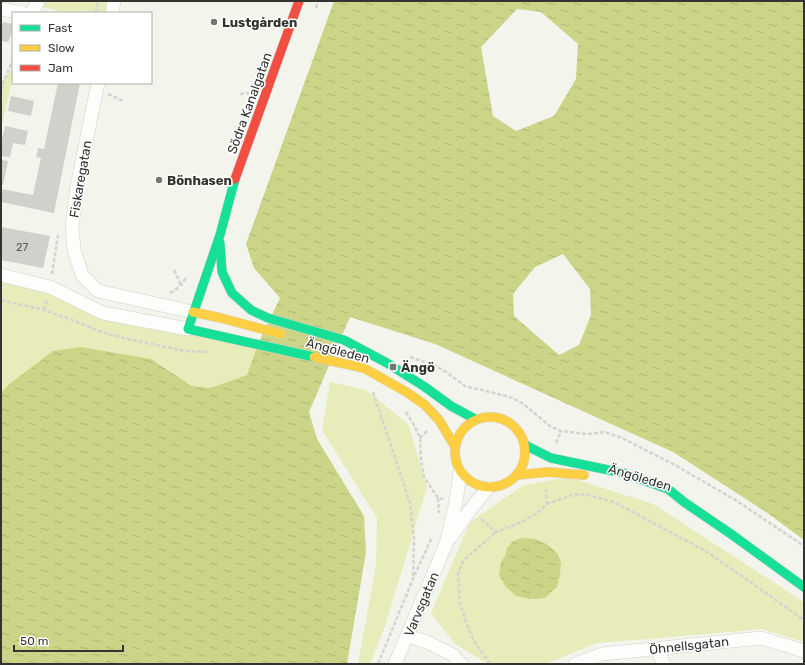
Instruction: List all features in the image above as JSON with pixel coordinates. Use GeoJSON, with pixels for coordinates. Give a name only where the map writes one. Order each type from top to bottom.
{"type":"FeatureCollection","features":[{"type":"Feature","properties":{"kind":"street"},"geometry":{"type":"LineString","coordinates":[[32,12],[38,1]]}},
{"type":"Feature","properties":{"kind":"street"},"geometry":{"type":"LineString","coordinates":[[112,12],[114,1]]}},
{"type":"Feature","properties":{"kind":"street","name":"Södra Kanalgatan"},"geometry":{"type":"LineString","coordinates":[[188,329],[220,235],[234,182],[300,1]]}},
{"type":"Feature","properties":{"kind":"street"},"geometry":{"type":"LineString","coordinates":[[1,9],[18,12]]}},
{"type":"Feature","properties":{"kind":"street","name":"Fiskaregatan"},"geometry":{"type":"LineString","coordinates":[[100,87],[77,186],[72,226],[74,250],[82,275],[98,291],[193,312]]}},
{"type":"Feature","properties":{"kind":"street","name":"Ängöleden"},"geometry":{"type":"LineString","coordinates":[[220,235],[222,272],[232,292],[251,310],[268,318],[368,354],[387,363],[425,387],[451,406],[475,419]]}},
{"type":"Feature","properties":{"kind":"street"},"geometry":{"type":"LineString","coordinates":[[1,275],[50,287],[103,313],[188,329]]}},
{"type":"Feature","properties":{"kind":"street","name":"Ängöleden"},"geometry":{"type":"LineString","coordinates":[[193,312],[290,336]]}},
{"type":"Feature","properties":{"kind":"street","name":"Ängöleden"},"geometry":{"type":"LineString","coordinates":[[188,329],[364,368],[408,393],[425,405],[439,420],[454,445],[454,459],[460,473]]}},
{"type":"Feature","properties":{"kind":"street"},"geometry":{"type":"LineString","coordinates":[[454,445],[462,430],[475,419],[491,416],[506,420],[518,430],[525,445],[524,460],[517,475]]}},
{"type":"Feature","properties":{"kind":"street","name":"Ängöleden"},"geometry":{"type":"LineString","coordinates":[[525,445],[551,458],[623,473],[668,489],[804,587]]}},
{"type":"Feature","properties":{"kind":"street","name":"Ängöleden"},"geometry":{"type":"LineString","coordinates":[[488,488],[507,484],[517,475],[548,472],[591,476]]}},
{"type":"Feature","properties":{"kind":"street"},"geometry":{"type":"LineString","coordinates":[[460,473],[472,484],[488,488]]}},
{"type":"Feature","properties":{"kind":"street","name":"Varvsgatan"},"geometry":{"type":"LineString","coordinates":[[395,664],[446,544],[456,502],[460,473]]}},
{"type":"Feature","properties":{"kind":"street","name":"Varvsgatan"},"geometry":{"type":"LineString","coordinates":[[446,544],[488,488]]}},
{"type":"Feature","properties":{"kind":"street","name":"Ängöleden"},"geometry":{"type":"LineString","coordinates":[[664,499],[684,502]]}},
{"type":"Feature","properties":{"kind":"street"},"geometry":{"type":"LineString","coordinates":[[407,636],[427,642],[453,655],[461,664]]}},
{"type":"Feature","properties":{"kind":"street","name":"Öhnellsgatan"},"geometry":{"type":"LineString","coordinates":[[575,664],[602,654],[761,638],[804,651]]}},
{"type":"Feature","properties":{"kind":"street"},"geometry":{"type":"LineString","coordinates":[[657,649],[664,664]]}},
{"type":"Feature","properties":{"kind":"path"},"geometry":{"type":"LineString","coordinates":[[96,12],[98,1]]}},
{"type":"Feature","properties":{"kind":"path"},"geometry":{"type":"LineString","coordinates":[[1,90],[12,61]]}},
{"type":"Feature","properties":{"kind":"path"},"geometry":{"type":"LineString","coordinates":[[100,87],[123,101]]}},
{"type":"Feature","properties":{"kind":"path"},"geometry":{"type":"LineString","coordinates":[[174,270],[181,285]]}},
{"type":"Feature","properties":{"kind":"path"},"geometry":{"type":"LineString","coordinates":[[167,294],[173,292],[181,285],[190,271]]}},
{"type":"Feature","properties":{"kind":"path"},"geometry":{"type":"LineString","coordinates":[[1,300],[44,310],[119,337],[184,351],[212,352]]}},
{"type":"Feature","properties":{"kind":"path"},"geometry":{"type":"LineString","coordinates":[[404,355],[436,366],[465,386],[510,397],[522,403],[550,426],[560,431],[587,434],[604,432],[620,437],[675,465],[737,501],[804,546]]}},
{"type":"Feature","properties":{"kind":"path"},"geometry":{"type":"LineString","coordinates":[[371,386],[410,503],[414,538],[413,579]]}},
{"type":"Feature","properties":{"kind":"path"},"geometry":{"type":"LineString","coordinates":[[403,409],[414,425],[420,438],[421,460],[424,477],[438,498],[439,516]]}},
{"type":"Feature","properties":{"kind":"path"},"geometry":{"type":"LineString","coordinates":[[490,664],[474,641],[468,628],[460,602],[458,574],[462,561],[496,532],[517,524],[536,514],[547,504],[576,494],[588,495],[614,502],[709,553],[804,620]]}},
{"type":"Feature","properties":{"kind":"path"},"geometry":{"type":"LineString","coordinates":[[438,498],[456,502]]}},
{"type":"Feature","properties":{"kind":"path"},"geometry":{"type":"LineString","coordinates":[[470,510],[496,532]]}},
{"type":"Feature","properties":{"kind":"path"},"geometry":{"type":"LineString","coordinates":[[378,664],[413,579],[435,532]]}},
{"type":"Feature","properties":{"kind":"shaded area"},"geometry":{"type":"Polygon","coordinates":[[[44,1],[110,1],[108,12],[64,12],[41,7],[44,1]]]}},
{"type":"Feature","properties":{"kind":"shaded area"},"geometry":{"type":"Polygon","coordinates":[[[12,69],[12,80],[1,130],[1,83],[12,69]]]}},
{"type":"Feature","properties":{"kind":"shaded area"},"geometry":{"type":"Polygon","coordinates":[[[1,275],[79,301],[262,344],[247,375],[210,388],[192,386],[151,359],[8,385],[1,393],[1,275]]]}},
{"type":"Feature","properties":{"kind":"shaded area"},"geometry":{"type":"Polygon","coordinates":[[[330,382],[366,390],[408,424],[427,487],[385,626],[370,664],[358,664],[376,565],[377,518],[322,430],[330,382]]]}},
{"type":"Feature","properties":{"kind":"shaded area"},"geometry":{"type":"Polygon","coordinates":[[[569,477],[653,504],[804,602],[804,642],[762,629],[597,643],[545,664],[488,664],[455,644],[431,613],[470,522],[524,485],[569,477]]]}},
{"type":"Feature","properties":{"kind":"water"},"geometry":{"type":"Polygon","coordinates":[[[334,1],[804,1],[804,540],[766,512],[673,452],[435,344],[350,317],[309,412],[317,439],[364,516],[366,552],[347,664],[1,664],[1,393],[8,385],[53,351],[81,347],[151,359],[192,386],[210,388],[247,375],[258,344],[280,298],[254,268],[246,244],[334,1]],[[517,9],[481,47],[493,116],[516,131],[554,116],[576,79],[578,44],[541,12],[517,9]],[[563,254],[535,267],[513,294],[514,316],[559,355],[579,345],[591,315],[590,289],[563,254]]]}},
{"type":"Feature","properties":{"kind":"water"},"geometry":{"type":"Polygon","coordinates":[[[522,538],[535,539],[547,544],[558,554],[561,563],[557,587],[545,598],[530,599],[516,596],[505,586],[499,575],[501,562],[505,556],[507,548],[513,541],[522,538]]]}},
{"type":"Feature","properties":{"kind":"building"},"geometry":{"type":"Polygon","coordinates":[[[3,22],[12,24],[12,33],[8,42],[1,41],[1,27],[3,22]]]}},
{"type":"Feature","properties":{"kind":"building"},"geometry":{"type":"Polygon","coordinates":[[[58,84],[80,84],[54,213],[1,202],[1,189],[33,195],[41,158],[36,157],[38,148],[44,149],[58,84]]]}},
{"type":"Feature","properties":{"kind":"building"},"geometry":{"type":"Polygon","coordinates":[[[11,96],[34,101],[31,116],[8,111],[11,96]]]}},
{"type":"Feature","properties":{"kind":"building"},"geometry":{"type":"Polygon","coordinates":[[[5,126],[28,131],[25,145],[13,143],[10,157],[1,156],[1,144],[5,126]]]}},
{"type":"Feature","properties":{"kind":"building"},"geometry":{"type":"Polygon","coordinates":[[[1,160],[8,161],[3,185],[1,185],[1,160]]]}},
{"type":"Feature","properties":{"kind":"building"},"geometry":{"type":"Polygon","coordinates":[[[1,227],[50,236],[43,268],[1,260],[1,227]]]}},
{"type":"Feature","properties":{"kind":"traffic: fast"},"geometry":{"type":"LineString","coordinates":[[235,179],[220,235],[188,329],[314,357]]}},
{"type":"Feature","properties":{"kind":"traffic: fast"},"geometry":{"type":"LineString","coordinates":[[220,243],[222,272],[232,293],[251,310],[268,318],[344,340],[387,363],[425,387],[451,406],[475,419]]}},
{"type":"Feature","properties":{"kind":"traffic: fast"},"geometry":{"type":"LineString","coordinates":[[525,445],[551,458],[623,473],[668,489],[804,587]]}},
{"type":"Feature","properties":{"kind":"traffic: slow"},"geometry":{"type":"LineString","coordinates":[[193,312],[281,334]]}},
{"type":"Feature","properties":{"kind":"traffic: slow"},"geometry":{"type":"LineString","coordinates":[[314,357],[364,368],[408,393],[425,405],[439,420],[454,445]]}},
{"type":"Feature","properties":{"kind":"traffic: slow"},"geometry":{"type":"LineString","coordinates":[[483,417],[497,417],[510,423],[519,432],[523,438],[525,452],[523,466],[515,477],[504,485],[497,487],[483,487],[476,485],[465,477],[457,466],[455,459],[455,445],[457,438],[465,427],[476,419],[483,417]]}},
{"type":"Feature","properties":{"kind":"traffic: slow"},"geometry":{"type":"LineString","coordinates":[[517,475],[548,472],[584,475]]}},
{"type":"Feature","properties":{"kind":"traffic: jam"},"geometry":{"type":"LineString","coordinates":[[235,179],[299,1]]}},
{"type":"Feature","properties":{"kind":"place","name":"Lustgården"},"geometry":{"type":"Point","coordinates":[214,22]}},
{"type":"Feature","properties":{"kind":"place","name":"Bönhasen"},"geometry":{"type":"Point","coordinates":[159,180]}},
{"type":"Feature","properties":{"kind":"place","name":"Ängö"},"geometry":{"type":"Point","coordinates":[393,367]}}]}
